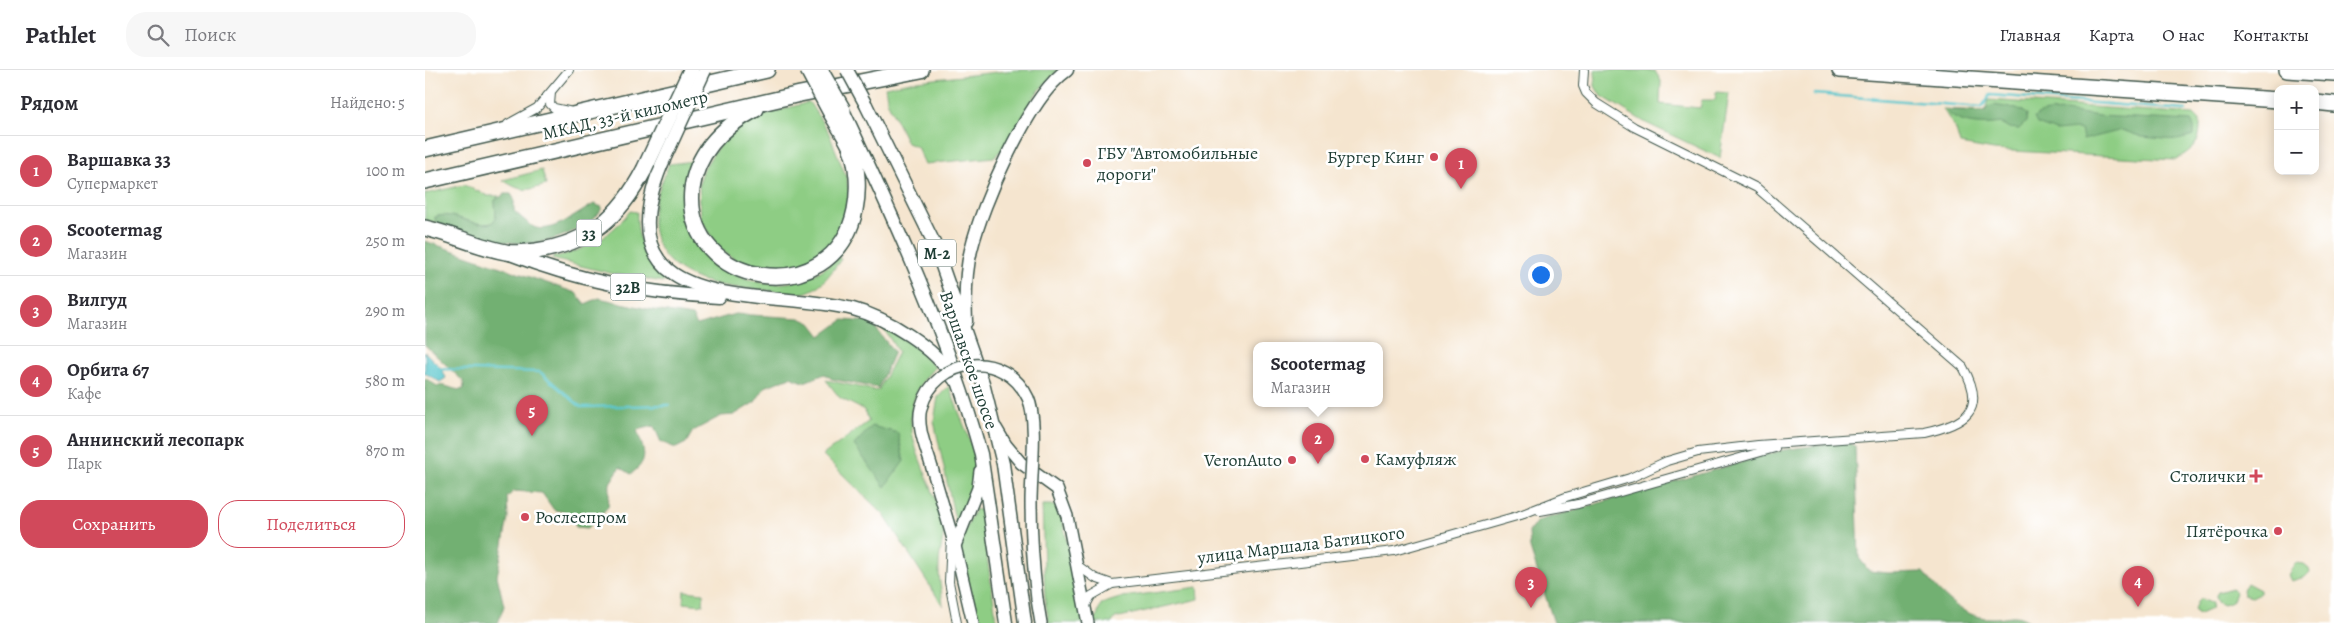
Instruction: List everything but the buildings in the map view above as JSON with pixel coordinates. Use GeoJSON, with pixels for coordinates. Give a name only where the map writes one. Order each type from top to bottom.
{"type":"FeatureCollection","features":[{"type":"Feature","properties":{"kind":"highway","name":"33"},"geometry":{"type":"LineString","coordinates":[[507,253],[549,249],[569,244],[585,236],[614,214],[637,184],[645,170],[691,70]]}},
{"type":"Feature","properties":{"kind":"highway","name":"МКАД, 33-й километр"},"geometry":{"type":"LineString","coordinates":[[425,148],[767,70]]}},
{"type":"Feature","properties":{"kind":"highway"},"geometry":{"type":"LineString","coordinates":[[800,94],[758,108],[737,119],[720,132],[699,164],[693,181],[692,207],[695,220],[703,238],[713,251],[727,263],[745,271],[783,277],[803,273],[820,264],[835,252],[847,236],[853,219],[857,184],[850,146],[837,112],[807,70]]}},
{"type":"Feature","properties":{"kind":"highway","name":"Варшавское шоссе"},"geometry":{"type":"LineString","coordinates":[[820,70],[837,112]]}},
{"type":"Feature","properties":{"kind":"highway","name":"МКАД, 33-й километр"},"geometry":{"type":"LineString","coordinates":[[425,181],[800,94],[921,70]]}},
{"type":"Feature","properties":{"kind":"highway"},"geometry":{"type":"LineString","coordinates":[[1840,70],[2274,100]]}},
{"type":"Feature","properties":{"kind":"highway"},"geometry":{"type":"LineString","coordinates":[[2287,70],[2334,73]]}},
{"type":"Feature","properties":{"kind":"highway"},"geometry":{"type":"LineString","coordinates":[[2319,102],[2334,104]]}},
{"type":"Feature","properties":{"kind":"highway","name":"32B"},"geometry":{"type":"LineString","coordinates":[[425,228],[507,253]]}},
{"type":"Feature","properties":{"kind":"main road","name":"32B"},"geometry":{"type":"LineString","coordinates":[[705,70],[654,182],[647,211],[649,238],[655,252],[664,264],[678,276],[695,285],[719,292],[754,298]]}},
{"type":"Feature","properties":{"kind":"main road","name":"Варшавское шоссе"},"geometry":{"type":"LineString","coordinates":[[847,70],[933,243],[983,383],[1003,464],[1025,623]]}},
{"type":"Feature","properties":{"kind":"main road"},"geometry":{"type":"LineString","coordinates":[[965,332],[967,270],[970,250],[984,207],[1013,146],[1038,103],[1053,82],[1067,70]]}},
{"type":"Feature","properties":{"kind":"main road","name":"Варшавское шоссе"},"geometry":{"type":"LineString","coordinates":[[837,112],[887,205],[929,300],[961,392],[981,454],[1006,623]]}},
{"type":"Feature","properties":{"kind":"main road"},"geometry":{"type":"LineString","coordinates":[[850,146],[887,205]]}},
{"type":"Feature","properties":{"kind":"main road","name":"32B"},"geometry":{"type":"LineString","coordinates":[[507,253],[554,270],[641,289],[699,296],[754,298]]}},
{"type":"Feature","properties":{"kind":"main road"},"geometry":{"type":"LineString","coordinates":[[754,298],[832,304],[877,318],[919,342],[951,373],[961,392]]}},
{"type":"Feature","properties":{"kind":"main road"},"geometry":{"type":"LineString","coordinates":[[973,623],[955,546],[920,423],[921,409],[928,392],[939,379],[952,371],[966,366],[982,364],[1007,374],[1020,386],[1031,409],[1031,537],[1041,623]]}},
{"type":"Feature","properties":{"kind":"main road"},"geometry":{"type":"LineString","coordinates":[[995,426],[1006,445],[1021,462],[1057,489],[1067,516],[1088,623]]}},
{"type":"Feature","properties":{"kind":"main road"},"geometry":{"type":"LineString","coordinates":[[955,546],[978,488],[981,454]]}},
{"type":"Feature","properties":{"kind":"street"},"geometry":{"type":"LineString","coordinates":[[471,139],[520,118],[537,108],[569,70]]}},
{"type":"Feature","properties":{"kind":"street","name":"улица Маршала Батицкого"},"geometry":{"type":"LineString","coordinates":[[1521,515],[1566,497],[1631,478],[1681,456],[1714,450],[1924,432],[1947,428],[1958,423],[1966,416],[1972,406],[1975,394],[1963,367],[1757,188],[1633,127],[1596,103],[1586,93],[1584,70]]}},
{"type":"Feature","properties":{"kind":"street"},"geometry":{"type":"LineString","coordinates":[[552,92],[550,104],[562,111],[608,107]]}},
{"type":"Feature","properties":{"kind":"street","name":"улица Маршала Батицкого"},"geometry":{"type":"LineString","coordinates":[[1085,608],[1091,596],[1112,584],[1395,551],[1521,515],[1578,504],[1789,444]]}},
{"type":"Feature","properties":{"kind":"street"},"geometry":{"type":"LineString","coordinates":[[951,534],[948,557],[949,582],[957,623]]}},
{"type":"Feature","properties":{"kind":"street"},"geometry":{"type":"LineString","coordinates":[[1077,565],[1095,578],[1112,584]]}},
{"type":"Feature","properties":{"kind":"green space"},"geometry":{"type":"Polygon","coordinates":[[[1015,70],[1058,70],[1036,94],[1006,146],[994,157],[925,164],[917,147],[907,143],[888,103],[885,87],[917,81],[1015,70]]]}},
{"type":"Feature","properties":{"kind":"green space"},"geometry":{"type":"Polygon","coordinates":[[[1595,70],[1655,71],[1661,81],[1660,104],[1700,108],[1702,100],[1715,100],[1716,92],[1729,93],[1720,158],[1646,123],[1600,95],[1595,86],[1595,70]]]}},
{"type":"Feature","properties":{"kind":"green space"},"geometry":{"type":"Polygon","coordinates":[[[1988,100],[2194,114],[2200,120],[2200,128],[2198,140],[2192,148],[2176,160],[1994,150],[1960,144],[1956,130],[1943,109],[1985,111],[1988,100]]]}},
{"type":"Feature","properties":{"kind":"green space"},"geometry":{"type":"Polygon","coordinates":[[[809,102],[828,131],[847,179],[850,202],[841,234],[818,259],[783,271],[745,266],[718,248],[701,219],[699,184],[704,168],[725,136],[756,117],[809,102]]]}},
{"type":"Feature","properties":{"kind":"green space"},"geometry":{"type":"Polygon","coordinates":[[[1994,105],[2022,110],[2027,115],[2026,122],[2019,129],[2009,128],[2001,123],[1971,123],[1956,119],[1946,110],[1985,111],[1988,107],[1994,105]]]}},
{"type":"Feature","properties":{"kind":"green space"},"geometry":{"type":"Polygon","coordinates":[[[2065,111],[2099,116],[2191,121],[2194,127],[2194,136],[2177,140],[2142,137],[2122,130],[2083,140],[2081,130],[2056,131],[2037,124],[2034,118],[2044,113],[2065,111]]]}},
{"type":"Feature","properties":{"kind":"green space"},"geometry":{"type":"Polygon","coordinates":[[[693,161],[685,187],[685,203],[689,223],[698,242],[711,257],[727,269],[745,278],[765,283],[785,283],[806,278],[827,267],[838,257],[841,259],[829,275],[814,289],[793,294],[711,283],[695,278],[680,270],[667,259],[658,244],[653,226],[653,218],[658,194],[669,164],[693,161]]]}},
{"type":"Feature","properties":{"kind":"green space"},"geometry":{"type":"Polygon","coordinates":[[[542,170],[546,185],[539,187],[524,189],[515,187],[503,180],[542,170]]]}},
{"type":"Feature","properties":{"kind":"green space"},"geometry":{"type":"Polygon","coordinates":[[[464,185],[488,196],[499,196],[495,200],[496,218],[492,223],[477,223],[442,215],[435,217],[436,223],[425,220],[425,194],[464,185]]]}},
{"type":"Feature","properties":{"kind":"green space"},"geometry":{"type":"Polygon","coordinates":[[[505,194],[511,194],[514,199],[514,211],[532,226],[539,228],[555,226],[594,204],[602,207],[599,214],[580,227],[544,242],[508,242],[436,223],[435,217],[442,215],[477,223],[492,223],[496,218],[495,200],[505,194]]]}},
{"type":"Feature","properties":{"kind":"green space"},"geometry":{"type":"Polygon","coordinates":[[[630,211],[637,212],[638,232],[644,249],[653,265],[665,280],[664,282],[614,274],[552,259],[553,257],[576,251],[596,242],[614,228],[630,211]]]}},
{"type":"Feature","properties":{"kind":"green space"},"geometry":{"type":"Polygon","coordinates":[[[425,241],[576,293],[585,304],[599,298],[692,316],[697,325],[735,314],[800,318],[811,323],[821,336],[843,320],[871,322],[894,352],[878,388],[832,379],[825,374],[804,382],[790,377],[765,387],[755,402],[734,415],[721,416],[693,431],[686,443],[676,448],[661,442],[654,426],[637,430],[644,454],[641,464],[631,474],[620,467],[610,483],[608,507],[588,528],[576,527],[570,513],[554,510],[542,493],[514,491],[507,497],[508,518],[497,576],[504,606],[498,623],[425,623],[425,378],[437,386],[445,386],[457,390],[464,389],[463,381],[425,345],[425,241]]]}},
{"type":"Feature","properties":{"kind":"green space"},"geometry":{"type":"Polygon","coordinates":[[[881,324],[916,348],[935,367],[920,387],[912,406],[911,425],[915,445],[937,504],[943,526],[939,569],[943,606],[884,515],[823,455],[869,421],[864,410],[840,398],[826,380],[878,391],[898,352],[881,324]]]}},
{"type":"Feature","properties":{"kind":"green space"},"geometry":{"type":"Polygon","coordinates":[[[949,386],[973,449],[976,478],[957,529],[934,421],[938,397],[949,386]]]}},
{"type":"Feature","properties":{"kind":"green space"},"geometry":{"type":"Polygon","coordinates":[[[872,426],[898,433],[904,461],[885,487],[854,445],[872,426]]]}},
{"type":"Feature","properties":{"kind":"green space"},"geometry":{"type":"Polygon","coordinates":[[[1846,441],[1855,446],[1859,558],[1869,571],[1888,573],[1923,572],[1944,596],[1971,614],[1992,618],[2016,616],[2032,623],[1554,623],[1530,548],[1529,532],[1537,521],[1783,450],[1846,441]]]}},
{"type":"Feature","properties":{"kind":"green space"},"geometry":{"type":"Polygon","coordinates":[[[1042,505],[1060,508],[1084,623],[1049,623],[1045,600],[1042,505]]]}},
{"type":"Feature","properties":{"kind":"green space"},"geometry":{"type":"Polygon","coordinates":[[[975,509],[980,510],[997,623],[980,623],[958,547],[975,509]]]}},
{"type":"Feature","properties":{"kind":"green space"},"geometry":{"type":"Polygon","coordinates":[[[2295,563],[2304,564],[2309,568],[2310,572],[2305,577],[2291,581],[2288,575],[2295,563]]]}},
{"type":"Feature","properties":{"kind":"green space"},"geometry":{"type":"Polygon","coordinates":[[[2247,583],[2260,590],[2260,593],[2252,597],[2244,595],[2243,590],[2247,583]]]}},
{"type":"Feature","properties":{"kind":"green space"},"geometry":{"type":"Polygon","coordinates":[[[1198,587],[1199,599],[1115,618],[1112,623],[1095,623],[1101,604],[1123,597],[1198,587]]]}},
{"type":"Feature","properties":{"kind":"green space"},"geometry":{"type":"Polygon","coordinates":[[[2232,588],[2236,593],[2232,602],[2223,605],[2217,602],[2215,597],[2218,592],[2232,588]]]}},
{"type":"Feature","properties":{"kind":"green space"},"geometry":{"type":"Polygon","coordinates":[[[684,591],[704,593],[703,605],[683,603],[684,591]]]}},
{"type":"Feature","properties":{"kind":"green space"},"geometry":{"type":"Polygon","coordinates":[[[2200,599],[2212,603],[2211,609],[2200,614],[2196,613],[2194,609],[2200,599]]]}},
{"type":"Feature","properties":{"kind":"water"},"geometry":{"type":"Polygon","coordinates":[[[425,352],[442,369],[446,378],[440,382],[425,373],[425,352]]]}},
{"type":"Feature","properties":{"kind":"waterway"},"geometry":{"type":"LineString","coordinates":[[1814,94],[1982,107],[1990,95],[2186,110]]}},
{"type":"Feature","properties":{"kind":"waterway"},"geometry":{"type":"LineString","coordinates":[[441,369],[540,372],[581,407],[669,405]]}},
{"type":"Feature","properties":{"kind":"place","name":"Бургер Кинг"},"geometry":{"type":"Point","coordinates":[1434,157]}},
{"type":"Feature","properties":{"kind":"place","name":"ГБУ \"Автомобильные дороги\""},"geometry":{"type":"Point","coordinates":[1087,163]}},
{"type":"Feature","properties":{"kind":"place","name":"Варшавка 33"},"geometry":{"type":"Point","coordinates":[1461,189]}},
{"type":"Feature","properties":{"kind":"place","name":"Аннинский лесопарк"},"geometry":{"type":"Point","coordinates":[532,436]}},
{"type":"Feature","properties":{"kind":"place","name":"Камуфляж"},"geometry":{"type":"Point","coordinates":[1365,459]}},
{"type":"Feature","properties":{"kind":"place","name":"VeronAuto"},"geometry":{"type":"Point","coordinates":[1292,460]}},
{"type":"Feature","properties":{"kind":"place","name":"Scootermag"},"geometry":{"type":"Point","coordinates":[1318,464]}},
{"type":"Feature","properties":{"kind":"place","name":"Столички"},"geometry":{"type":"Point","coordinates":[2256,476]}},
{"type":"Feature","properties":{"kind":"place","name":"Рослеспром"},"geometry":{"type":"Point","coordinates":[525,517]}},
{"type":"Feature","properties":{"kind":"place","name":"Пятёрочка"},"geometry":{"type":"Point","coordinates":[2278,531]}},
{"type":"Feature","properties":{"kind":"place","name":"Орбита 67"},"geometry":{"type":"Point","coordinates":[2138,607]}},
{"type":"Feature","properties":{"kind":"place","name":"Вилгуд"},"geometry":{"type":"Point","coordinates":[1531,608]}}]}
